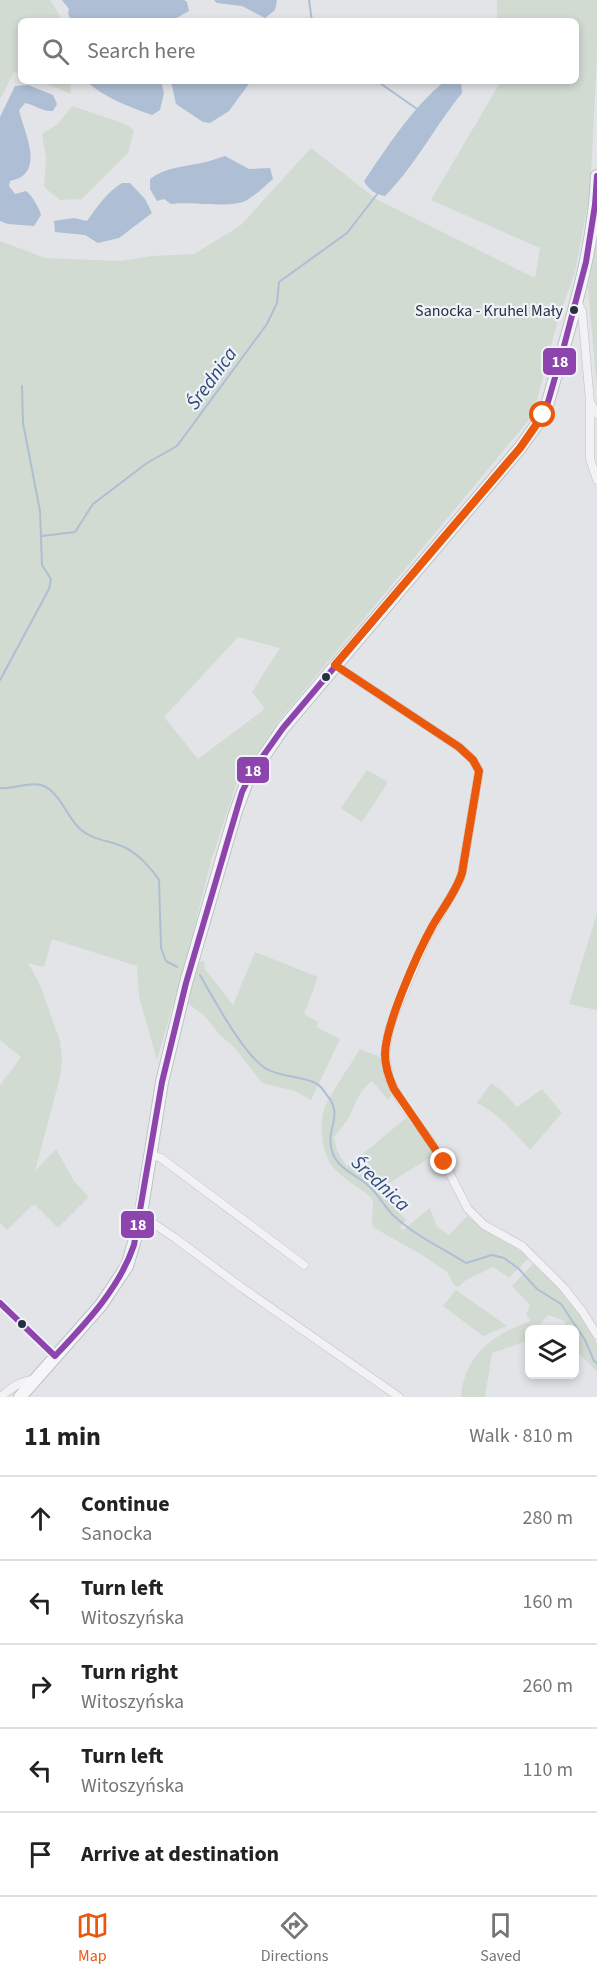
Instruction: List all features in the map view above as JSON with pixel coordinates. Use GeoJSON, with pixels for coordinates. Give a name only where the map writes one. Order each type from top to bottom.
{"type":"FeatureCollection","features":[{"type":"Feature","properties":{"kind":"main road"},"geometry":{"type":"LineString","coordinates":[[20,1397],[94,1313],[123,1273],[134,1245],[141,1215],[162,1082],[186,983],[242,792],[267,749],[536,427],[548,402],[577,299],[594,221],[597,176]]}},
{"type":"Feature","properties":{"kind":"street"},"geometry":{"type":"LineString","coordinates":[[577,299],[582,311],[590,402],[591,459],[597,480]]}},
{"type":"Feature","properties":{"kind":"street"},"geometry":{"type":"LineString","coordinates":[[590,402],[597,414]]}},
{"type":"Feature","properties":{"kind":"street"},"geometry":{"type":"LineString","coordinates":[[335,665],[459,747],[473,760],[479,771],[459,884],[427,937],[389,1030],[385,1054],[389,1078],[402,1103],[440,1153],[468,1209],[484,1226],[522,1246],[564,1288],[597,1335]]}},
{"type":"Feature","properties":{"kind":"street"},"geometry":{"type":"LineString","coordinates":[[150,1154],[161,1158],[304,1265]]}},
{"type":"Feature","properties":{"kind":"street"},"geometry":{"type":"LineString","coordinates":[[141,1215],[399,1397]]}},
{"type":"Feature","properties":{"kind":"street"},"geometry":{"type":"LineString","coordinates":[[0,1303],[55,1356]]}},
{"type":"Feature","properties":{"kind":"street"},"geometry":{"type":"LineString","coordinates":[[0,1397],[13,1386],[33,1380]]}},
{"type":"Feature","properties":{"kind":"shaded area"},"geometry":{"type":"Polygon","coordinates":[[[0,0],[50,0],[61,18],[18,18],[18,73],[14,72],[0,99],[0,0]]]}},
{"type":"Feature","properties":{"kind":"shaded area"},"geometry":{"type":"Polygon","coordinates":[[[497,0],[597,0],[597,54],[590,194],[575,272],[558,319],[533,415],[277,723],[236,785],[211,861],[157,1060],[139,997],[137,966],[52,939],[44,967],[28,963],[40,985],[60,1041],[62,1059],[60,1077],[35,1171],[56,1149],[74,1181],[89,1197],[58,1228],[34,1204],[7,1230],[0,1223],[0,1085],[21,1057],[0,1040],[0,241],[45,258],[120,261],[152,256],[194,254],[240,226],[311,148],[376,199],[535,278],[540,248],[431,200],[499,84],[579,84],[579,18],[497,18],[497,0]],[[238,637],[164,717],[198,759],[265,709],[252,692],[280,648],[238,637]]]}},
{"type":"Feature","properties":{"kind":"shaded area"},"geometry":{"type":"Polygon","coordinates":[[[46,84],[70,84],[71,94],[46,84]]]}},
{"type":"Feature","properties":{"kind":"shaded area"},"geometry":{"type":"Polygon","coordinates":[[[72,106],[125,124],[134,130],[128,153],[82,199],[60,200],[44,187],[46,158],[42,134],[58,124],[72,106]]]}},
{"type":"Feature","properties":{"kind":"shaded area"},"geometry":{"type":"Polygon","coordinates":[[[597,242],[597,389],[588,288],[597,242]]]}},
{"type":"Feature","properties":{"kind":"shaded area"},"geometry":{"type":"Polygon","coordinates":[[[367,770],[388,782],[362,822],[341,808],[367,770]]]}},
{"type":"Feature","properties":{"kind":"shaded area"},"geometry":{"type":"Polygon","coordinates":[[[597,913],[597,1010],[569,1004],[597,913]]]}},
{"type":"Feature","properties":{"kind":"shaded area"},"geometry":{"type":"Polygon","coordinates":[[[255,952],[318,977],[304,1014],[318,1022],[316,1027],[340,1039],[311,1100],[295,1091],[262,1083],[236,1049],[220,1035],[204,1015],[187,1003],[197,963],[202,961],[205,963],[204,968],[233,1005],[255,952]]]}},
{"type":"Feature","properties":{"kind":"shaded area"},"geometry":{"type":"Polygon","coordinates":[[[360,1049],[382,1058],[386,1080],[392,1095],[388,1100],[372,1081],[359,1096],[348,1119],[334,1137],[337,1151],[347,1167],[406,1118],[436,1152],[442,1164],[434,1168],[429,1158],[386,1185],[394,1206],[406,1220],[400,1228],[403,1230],[430,1208],[437,1227],[449,1235],[467,1216],[529,1258],[509,1278],[493,1267],[466,1280],[458,1287],[454,1285],[447,1272],[373,1227],[372,1198],[332,1166],[323,1140],[323,1113],[360,1049]]]}},
{"type":"Feature","properties":{"kind":"shaded area"},"geometry":{"type":"Polygon","coordinates":[[[491,1083],[517,1107],[542,1089],[562,1113],[530,1150],[499,1118],[477,1103],[491,1083]]]}},
{"type":"Feature","properties":{"kind":"shaded area"},"geometry":{"type":"Polygon","coordinates":[[[533,1264],[571,1299],[597,1344],[597,1372],[579,1353],[579,1325],[566,1325],[565,1321],[548,1315],[539,1325],[525,1325],[524,1342],[492,1353],[485,1397],[461,1397],[468,1369],[484,1348],[505,1332],[531,1321],[526,1315],[530,1305],[512,1286],[533,1264]]]}},
{"type":"Feature","properties":{"kind":"shaded area"},"geometry":{"type":"Polygon","coordinates":[[[456,1290],[507,1326],[483,1336],[443,1306],[456,1290]]]}},
{"type":"Feature","properties":{"kind":"water"},"geometry":{"type":"Polygon","coordinates":[[[62,0],[184,0],[187,2],[189,11],[176,18],[70,18],[69,9],[62,0]]]}},
{"type":"Feature","properties":{"kind":"water"},"geometry":{"type":"Polygon","coordinates":[[[214,0],[277,0],[275,10],[265,18],[242,6],[217,3],[214,0]]]}},
{"type":"Feature","properties":{"kind":"water"},"geometry":{"type":"Polygon","coordinates":[[[90,84],[162,84],[164,93],[160,110],[152,115],[109,97],[90,84]]]}},
{"type":"Feature","properties":{"kind":"water"},"geometry":{"type":"Polygon","coordinates":[[[172,84],[249,84],[229,111],[210,123],[203,122],[176,104],[172,84]]]}},
{"type":"Feature","properties":{"kind":"water"},"geometry":{"type":"Polygon","coordinates":[[[442,84],[461,84],[462,93],[415,159],[385,196],[378,194],[364,181],[411,115],[442,84]]]}},
{"type":"Feature","properties":{"kind":"water"},"geometry":{"type":"Polygon","coordinates":[[[28,85],[53,95],[57,104],[53,111],[25,103],[19,110],[28,141],[30,162],[28,170],[21,177],[10,181],[9,186],[15,194],[26,191],[35,202],[41,215],[34,226],[8,224],[0,221],[0,117],[15,86],[28,85]]]}},
{"type":"Feature","properties":{"kind":"water"},"geometry":{"type":"Polygon","coordinates":[[[225,156],[249,169],[270,168],[273,179],[247,200],[231,204],[171,204],[164,199],[157,201],[150,189],[150,179],[162,172],[225,156]]]}},
{"type":"Feature","properties":{"kind":"water"},"geometry":{"type":"Polygon","coordinates":[[[122,183],[130,183],[145,199],[152,213],[119,238],[98,243],[85,235],[55,232],[54,221],[74,218],[87,221],[107,195],[122,183]]]}},
{"type":"Feature","properties":{"kind":"waterway","name":"Średnica"},"geometry":{"type":"LineString","coordinates":[[309,0],[312,18]]}},
{"type":"Feature","properties":{"kind":"waterway","name":"Średnica"},"geometry":{"type":"LineString","coordinates":[[381,84],[417,111]]}},
{"type":"Feature","properties":{"kind":"waterway","name":"Średnica"},"geometry":{"type":"LineString","coordinates":[[42,536],[75,532],[93,504],[147,463],[177,446],[267,324],[277,303],[279,282],[347,233],[378,193]]}},
{"type":"Feature","properties":{"kind":"waterway","name":"Średnica"},"geometry":{"type":"LineString","coordinates":[[0,680],[49,589],[51,579],[42,565],[40,511],[23,423],[22,386]]}},
{"type":"Feature","properties":{"kind":"waterway","name":"Średnica"},"geometry":{"type":"LineString","coordinates":[[0,788],[36,784],[48,788],[58,798],[75,824],[85,833],[126,848],[153,871],[159,880],[161,948],[166,961],[177,967]]}},
{"type":"Feature","properties":{"kind":"waterway","name":"Średnica"},"geometry":{"type":"LineString","coordinates":[[200,975],[230,1025],[257,1061],[278,1074],[312,1081],[332,1102],[334,1116],[330,1137],[331,1145],[333,1154],[340,1165],[370,1187],[401,1222],[466,1263],[492,1255],[504,1258],[518,1268],[537,1289],[561,1304],[597,1363]]}},
{"type":"Feature","properties":{"kind":"transit line","name":"18"},"geometry":{"type":"LineString","coordinates":[[0,1303],[55,1356],[111,1291],[128,1261],[134,1245],[162,1082],[186,983],[242,792],[253,770],[283,728],[520,448],[540,420],[548,402],[586,262],[597,176]]}},
{"type":"Feature","properties":{"kind":"place","name":"Sanocka - Kruhel Mały"},"geometry":{"type":"Point","coordinates":[574,310]}},
{"type":"Feature","properties":{"kind":"route"},"geometry":{"type":"LineString","coordinates":[[444,1162],[394,1089],[389,1078],[385,1054],[389,1030],[420,952],[459,884],[479,771],[473,760],[459,747],[335,665],[520,448],[543,415]]}}]}
